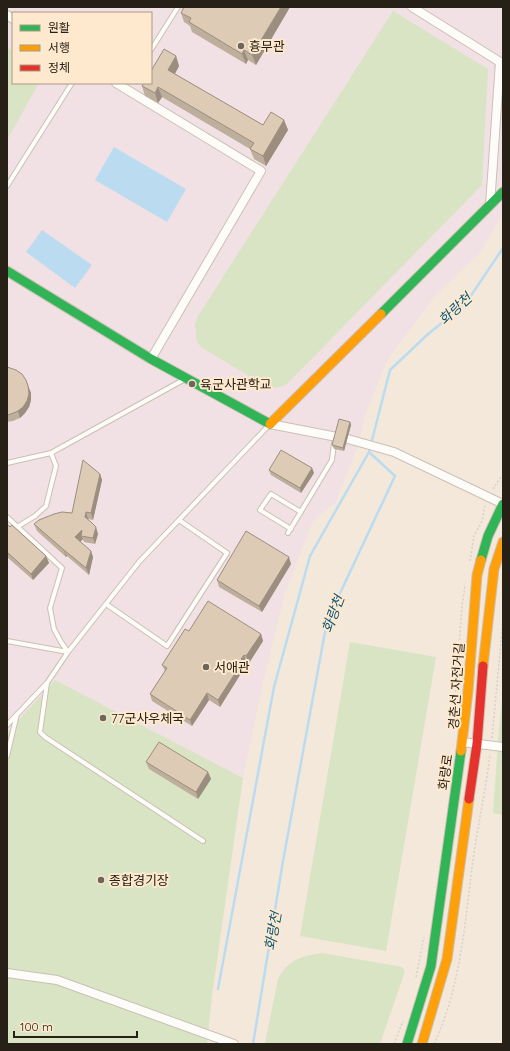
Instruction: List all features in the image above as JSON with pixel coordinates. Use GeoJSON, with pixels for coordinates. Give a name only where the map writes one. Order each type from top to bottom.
{"type":"FeatureCollection","features":[{"type":"Feature","properties":{"kind":"main road"},"geometry":{"type":"LineString","coordinates":[[7,271],[151,359],[270,424],[503,192]]}},
{"type":"Feature","properties":{"kind":"main road","name":"화랑로"},"geometry":{"type":"LineString","coordinates":[[407,1044],[431,966],[468,691],[477,575],[488,536],[503,504]]}},
{"type":"Feature","properties":{"kind":"main road"},"geometry":{"type":"LineString","coordinates":[[422,1044],[447,959],[477,744],[484,656],[494,569],[503,542]]}},
{"type":"Feature","properties":{"kind":"street"},"geometry":{"type":"LineString","coordinates":[[412,7],[500,62],[490,205]]}},
{"type":"Feature","properties":{"kind":"street"},"geometry":{"type":"LineString","coordinates":[[128,86],[261,171],[151,359]]}},
{"type":"Feature","properties":{"kind":"street"},"geometry":{"type":"LineString","coordinates":[[270,424],[336,437]]}},
{"type":"Feature","properties":{"kind":"street"},"geometry":{"type":"LineString","coordinates":[[348,439],[394,452],[503,504]]}},
{"type":"Feature","properties":{"kind":"street"},"geometry":{"type":"LineString","coordinates":[[462,742],[503,747]]}},
{"type":"Feature","properties":{"kind":"street"},"geometry":{"type":"LineString","coordinates":[[7,974],[57,980],[234,1044]]}},
{"type":"Feature","properties":{"kind":"lane"},"geometry":{"type":"LineString","coordinates":[[152,48],[178,7]]}},
{"type":"Feature","properties":{"kind":"lane"},"geometry":{"type":"LineString","coordinates":[[7,186],[71,84]]}},
{"type":"Feature","properties":{"kind":"lane"},"geometry":{"type":"LineString","coordinates":[[7,463],[51,453],[187,378]]}},
{"type":"Feature","properties":{"kind":"lane"},"geometry":{"type":"LineString","coordinates":[[7,725],[47,683],[68,652],[139,562],[270,424]]}},
{"type":"Feature","properties":{"kind":"lane"},"geometry":{"type":"LineString","coordinates":[[288,533],[332,460],[336,437]]}},
{"type":"Feature","properties":{"kind":"lane"},"geometry":{"type":"LineString","coordinates":[[17,527],[35,516],[46,506],[56,466],[51,453]]}},
{"type":"Feature","properties":{"kind":"lane"},"geometry":{"type":"LineString","coordinates":[[291,529],[260,510],[271,494],[301,512]]}},
{"type":"Feature","properties":{"kind":"lane"},"geometry":{"type":"LineString","coordinates":[[7,517],[62,568],[50,608],[54,629],[68,652]]}},
{"type":"Feature","properties":{"kind":"lane"},"geometry":{"type":"LineString","coordinates":[[106,604],[167,646],[227,553],[179,520]]}},
{"type":"Feature","properties":{"kind":"lane"},"geometry":{"type":"LineString","coordinates":[[7,641],[68,652]]}},
{"type":"Feature","properties":{"kind":"lane"},"geometry":{"type":"LineString","coordinates":[[47,683],[40,732],[45,737],[203,840]]}},
{"type":"Feature","properties":{"kind":"lane"},"geometry":{"type":"LineString","coordinates":[[7,756],[17,714]]}},
{"type":"Feature","properties":{"kind":"path"},"geometry":{"type":"LineString","coordinates":[[469,567],[474,536],[482,521],[487,497],[503,474]]}},
{"type":"Feature","properties":{"kind":"path","name":"경춘선 자전거길"},"geometry":{"type":"LineString","coordinates":[[452,730],[462,606],[466,583]]}},
{"type":"Feature","properties":{"kind":"path"},"geometry":{"type":"LineString","coordinates":[[434,1044],[453,991],[460,952],[491,746],[503,620]]}},
{"type":"Feature","properties":{"kind":"path"},"geometry":{"type":"LineString","coordinates":[[416,977],[425,933]]}},
{"type":"Feature","properties":{"kind":"path"},"geometry":{"type":"LineString","coordinates":[[394,1044],[404,1018]]}},
{"type":"Feature","properties":{"kind":"shaded area","name":"육군사관학교"},"geometry":{"type":"Polygon","coordinates":[[[7,7],[503,7],[503,214],[481,252],[436,295],[388,359],[367,410],[357,448],[336,502],[313,521],[285,593],[262,687],[243,778],[55,680],[7,733],[7,7]]]}},
{"type":"Feature","properties":{"kind":"green space"},"geometry":{"type":"Polygon","coordinates":[[[393,11],[488,69],[482,185],[287,384],[269,388],[201,347],[197,342],[195,324],[198,316],[393,11]]]}},
{"type":"Feature","properties":{"kind":"green space"},"geometry":{"type":"Polygon","coordinates":[[[7,47],[12,50],[12,84],[38,84],[7,140],[7,47]]]}},
{"type":"Feature","properties":{"kind":"green space"},"geometry":{"type":"Polygon","coordinates":[[[350,642],[436,657],[386,951],[300,936],[350,642]]]}},
{"type":"Feature","properties":{"kind":"green space"},"geometry":{"type":"Polygon","coordinates":[[[55,680],[243,778],[212,996],[207,1044],[7,1044],[7,733],[55,680]]]}},
{"type":"Feature","properties":{"kind":"green space"},"geometry":{"type":"Polygon","coordinates":[[[503,692],[503,815],[493,813],[503,692]]]}},
{"type":"Feature","properties":{"kind":"green space"},"geometry":{"type":"Polygon","coordinates":[[[322,953],[402,967],[405,971],[380,1044],[265,1043],[278,979],[286,967],[296,960],[322,953]]]}},
{"type":"Feature","properties":{"kind":"water"},"geometry":{"type":"Polygon","coordinates":[[[114,147],[186,189],[167,222],[95,180],[114,147]]]}},
{"type":"Feature","properties":{"kind":"water"},"geometry":{"type":"Polygon","coordinates":[[[42,230],[92,265],[75,288],[26,252],[42,230]]]}},
{"type":"Feature","properties":{"kind":"building","name":"흉무관"},"geometry":{"type":"Polygon","coordinates":[[[184,7],[281,7],[252,55],[244,50],[242,54],[189,22],[191,18],[181,13],[184,7]]]}},
{"type":"Feature","properties":{"kind":"building"},"geometry":{"type":"Polygon","coordinates":[[[164,49],[176,56],[168,70],[263,125],[271,112],[284,120],[263,156],[250,149],[254,143],[158,87],[155,93],[142,86],[143,84],[152,84],[152,69],[164,49]]]}},
{"type":"Feature","properties":{"kind":"building"},"geometry":{"type":"Polygon","coordinates":[[[7,367],[22,374],[26,380],[29,394],[23,407],[18,411],[7,415],[7,367]]]}},
{"type":"Feature","properties":{"kind":"building"},"geometry":{"type":"Polygon","coordinates":[[[339,419],[350,422],[343,448],[332,445],[339,419]]]}},
{"type":"Feature","properties":{"kind":"building"},"geometry":{"type":"Polygon","coordinates":[[[281,450],[312,468],[300,488],[269,470],[281,450]]]}},
{"type":"Feature","properties":{"kind":"building"},"geometry":{"type":"Polygon","coordinates":[[[83,460],[100,474],[91,513],[86,512],[85,517],[96,527],[93,538],[81,536],[82,530],[75,537],[91,551],[86,568],[34,524],[39,520],[54,514],[62,512],[72,513],[83,460]]]}},
{"type":"Feature","properties":{"kind":"building"},"geometry":{"type":"Polygon","coordinates":[[[7,524],[10,527],[12,525],[46,556],[31,574],[7,552],[7,524]]]}},
{"type":"Feature","properties":{"kind":"building"},"geometry":{"type":"Polygon","coordinates":[[[246,531],[289,557],[259,606],[217,580],[246,531]]]}},
{"type":"Feature","properties":{"kind":"building","name":"서애관"},"geometry":{"type":"Polygon","coordinates":[[[208,601],[261,634],[246,656],[244,655],[241,659],[243,661],[218,700],[207,693],[190,720],[150,694],[167,668],[162,665],[185,629],[189,631],[208,601]]]}},
{"type":"Feature","properties":{"kind":"building"},"geometry":{"type":"Polygon","coordinates":[[[159,742],[208,772],[196,792],[146,762],[159,742]]]}},
{"type":"Feature","properties":{"kind":"waterway","name":"화랑천"},"geometry":{"type":"LineString","coordinates":[[253,1044],[283,861],[327,621],[395,476],[369,452],[390,370],[427,335],[466,303],[503,248]]}},
{"type":"Feature","properties":{"kind":"waterway"},"geometry":{"type":"LineString","coordinates":[[218,989],[274,687],[310,556],[369,452]]}},
{"type":"Feature","properties":{"kind":"traffic: fast"},"geometry":{"type":"LineString","coordinates":[[381,314],[503,192]]}},
{"type":"Feature","properties":{"kind":"traffic: fast"},"geometry":{"type":"LineString","coordinates":[[7,271],[151,359],[270,424]]}},
{"type":"Feature","properties":{"kind":"traffic: fast"},"geometry":{"type":"LineString","coordinates":[[481,560],[488,536],[503,504]]}},
{"type":"Feature","properties":{"kind":"traffic: fast"},"geometry":{"type":"LineString","coordinates":[[407,1044],[431,966],[461,751]]}},
{"type":"Feature","properties":{"kind":"traffic: slow"},"geometry":{"type":"LineString","coordinates":[[270,424],[381,314]]}},
{"type":"Feature","properties":{"kind":"traffic: slow"},"geometry":{"type":"LineString","coordinates":[[483,666],[494,569],[503,542]]}},
{"type":"Feature","properties":{"kind":"traffic: slow"},"geometry":{"type":"LineString","coordinates":[[461,751],[468,691],[477,575],[481,560]]}},
{"type":"Feature","properties":{"kind":"traffic: slow"},"geometry":{"type":"LineString","coordinates":[[422,1044],[447,959],[469,799]]}},
{"type":"Feature","properties":{"kind":"traffic: jam"},"geometry":{"type":"LineString","coordinates":[[469,799],[477,744],[483,666]]}},
{"type":"Feature","properties":{"kind":"place","name":"흉무관"},"geometry":{"type":"Point","coordinates":[241,46]}},
{"type":"Feature","properties":{"kind":"place","name":"육군사관학교"},"geometry":{"type":"Point","coordinates":[192,384]}},
{"type":"Feature","properties":{"kind":"place","name":"서애관"},"geometry":{"type":"Point","coordinates":[206,667]}},
{"type":"Feature","properties":{"kind":"place","name":"77군사우체국"},"geometry":{"type":"Point","coordinates":[103,718]}},
{"type":"Feature","properties":{"kind":"place","name":"종합경기장"},"geometry":{"type":"Point","coordinates":[101,880]}}]}
